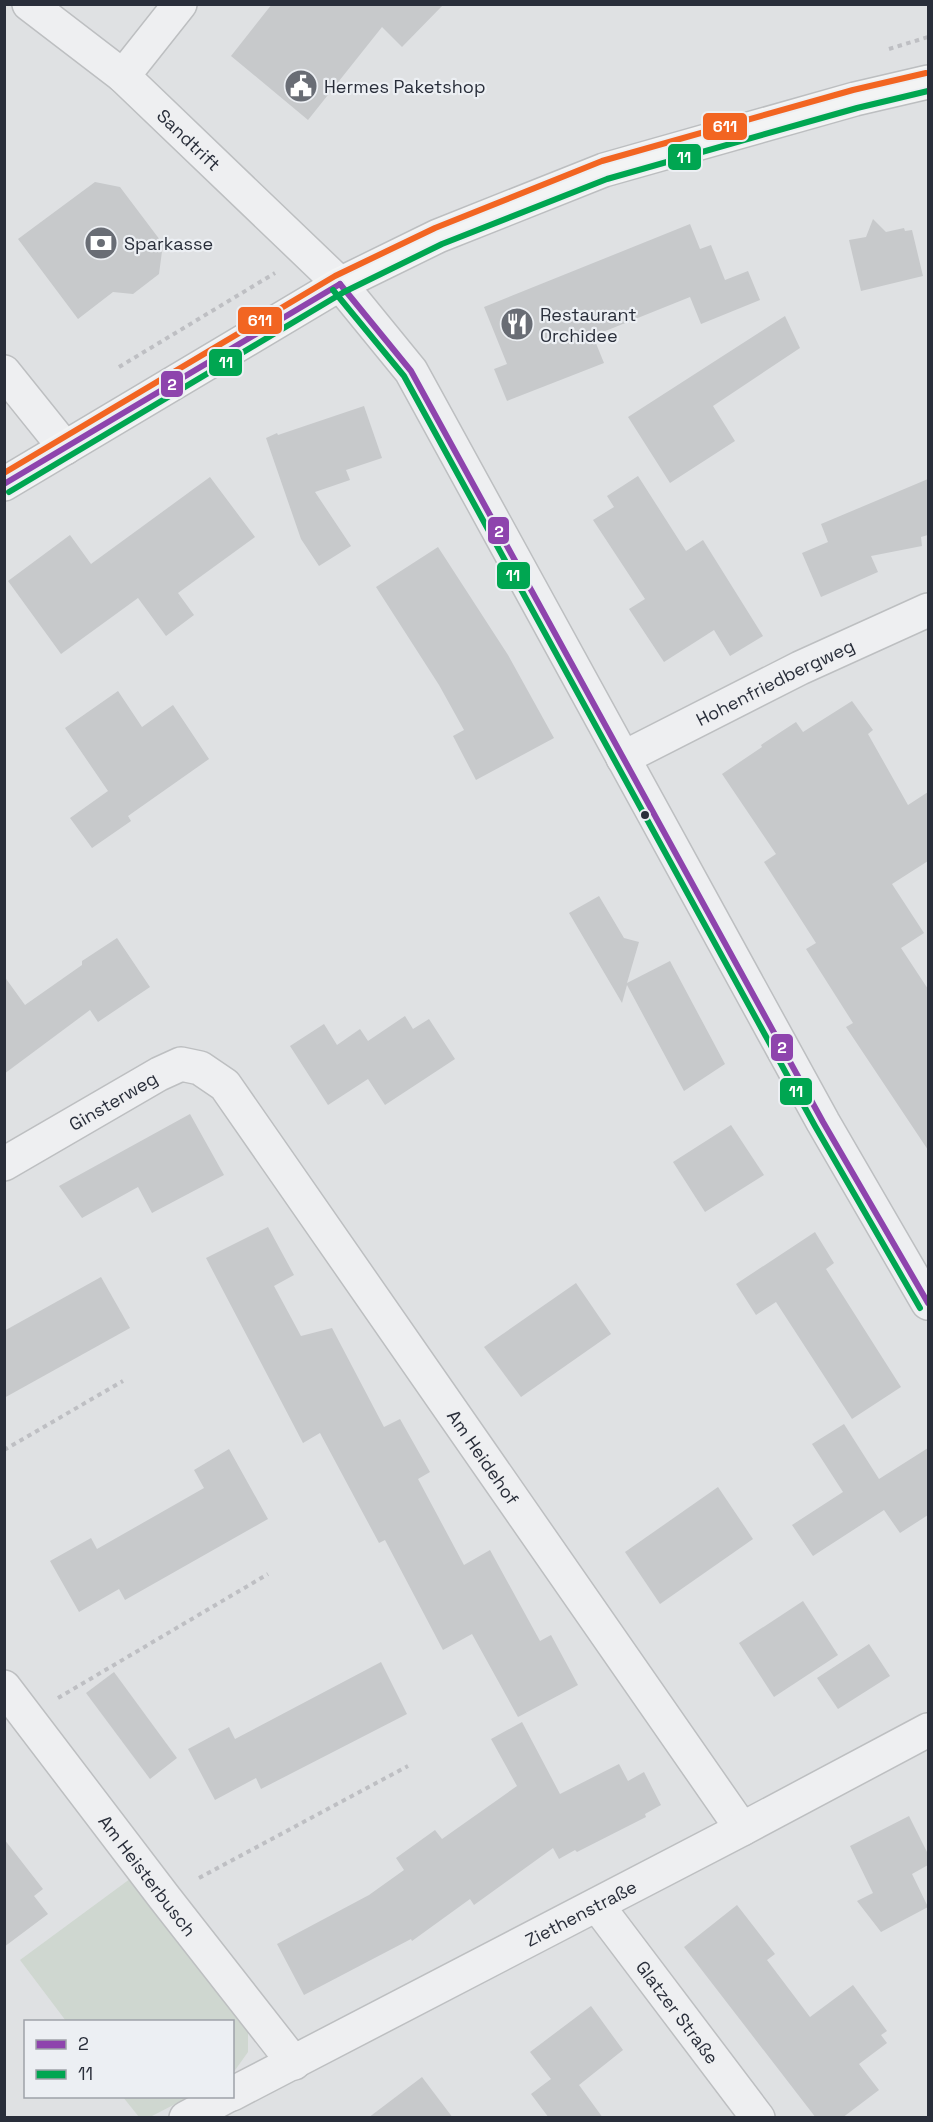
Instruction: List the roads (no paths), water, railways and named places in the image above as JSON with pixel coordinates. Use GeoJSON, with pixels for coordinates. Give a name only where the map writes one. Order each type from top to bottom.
{"type":"FeatureCollection","features":[{"type":"Feature","properties":{"kind":"main road"},"geometry":{"type":"LineString","coordinates":[[4,484],[340,284],[438,236],[604,170],[855,99],[928,82]]}},
{"type":"Feature","properties":{"kind":"street","name":"Sandtrift"},"geometry":{"type":"LineString","coordinates":[[29,4],[123,76],[340,284],[411,371],[823,1122],[928,1303]]}},
{"type":"Feature","properties":{"kind":"street"},"geometry":{"type":"LineString","coordinates":[[123,76],[180,4]]}},
{"type":"Feature","properties":{"kind":"street"},"geometry":{"type":"LineString","coordinates":[[4,372],[65,448]]}},
{"type":"Feature","properties":{"kind":"street","name":"Hohenfriedbergweg"},"geometry":{"type":"LineString","coordinates":[[623,758],[800,668],[928,610]]}},
{"type":"Feature","properties":{"kind":"street","name":"Ginsterweg"},"geometry":{"type":"LineString","coordinates":[[4,1164],[159,1074],[181,1064],[200,1068],[225,1085]]}},
{"type":"Feature","properties":{"kind":"street","name":"Am Heidehof"},"geometry":{"type":"LineString","coordinates":[[225,1085],[742,1829]]}},
{"type":"Feature","properties":{"kind":"street","name":"Am Heisterbusch"},"geometry":{"type":"LineString","coordinates":[[4,1687],[294,2063]]}},
{"type":"Feature","properties":{"kind":"street","name":"Ziethenstraße"},"geometry":{"type":"LineString","coordinates":[[234,2093],[928,1730]]}},
{"type":"Feature","properties":{"kind":"street","name":"Glatzer Straße"},"geometry":{"type":"LineString","coordinates":[[597,1905],[758,2118]]}},
{"type":"Feature","properties":{"kind":"street"},"geometry":{"type":"LineString","coordinates":[[186,2118],[225,2098]]}},
{"type":"Feature","properties":{"kind":"place","name":"Hermes Paketshop"},"geometry":{"type":"Point","coordinates":[301,86]}},
{"type":"Feature","properties":{"kind":"place","name":"Sparkasse"},"geometry":{"type":"Point","coordinates":[101,243]}},
{"type":"Feature","properties":{"kind":"place","name":"Restaurant Orchidee"},"geometry":{"type":"Point","coordinates":[517,324]}}]}
